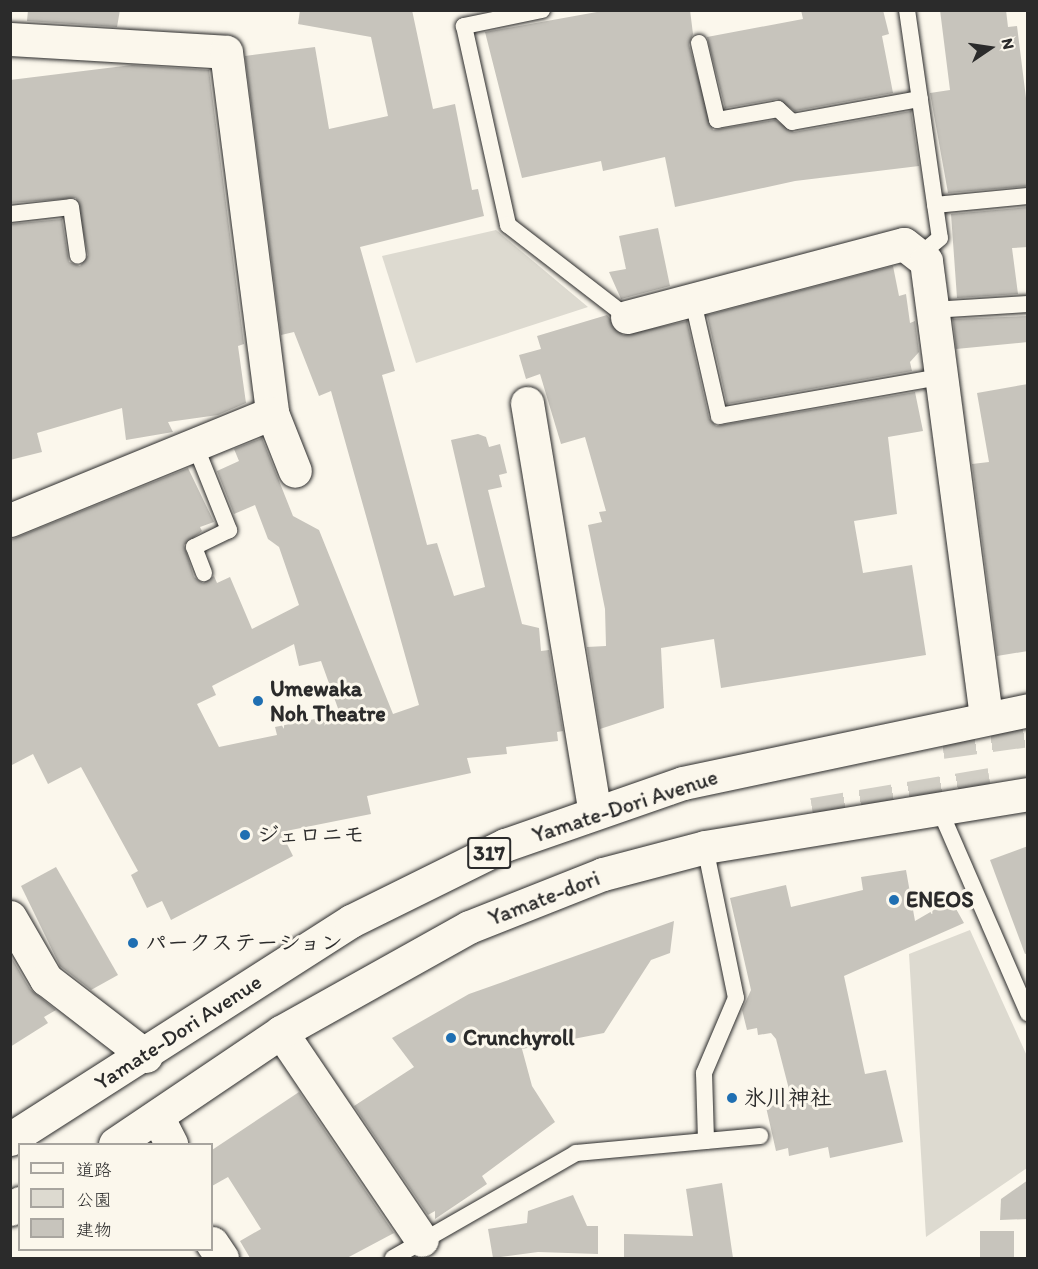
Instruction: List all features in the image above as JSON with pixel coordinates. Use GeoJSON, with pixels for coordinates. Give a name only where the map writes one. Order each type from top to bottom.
{"type":"FeatureCollection","features":[{"type":"Feature","properties":{"kind":"street"},"geometry":{"type":"LineString","coordinates":[[10,39],[226,52],[272,413],[294,471]]}},
{"type":"Feature","properties":{"kind":"street"},"geometry":{"type":"LineString","coordinates":[[627,317],[692,297],[904,244],[926,261],[986,715]]}},
{"type":"Feature","properties":{"kind":"street"},"geometry":{"type":"LineString","coordinates":[[528,403],[595,812]]}},
{"type":"Feature","properties":{"kind":"street"},"geometry":{"type":"LineString","coordinates":[[13,513],[195,445],[272,413]]}},
{"type":"Feature","properties":{"kind":"street","name":"Yamate-Dori Avenue"},"geometry":{"type":"LineString","coordinates":[[10,1139],[146,1056],[351,921],[455,868],[595,812],[683,783],[986,715],[1028,710]]}},
{"type":"Feature","properties":{"kind":"street","name":"Yamate-dori"},"geometry":{"type":"LineString","coordinates":[[119,1143],[164,1131],[281,1032],[469,927],[603,874],[705,847],[1028,794]]}},
{"type":"Feature","properties":{"kind":"street"},"geometry":{"type":"LineString","coordinates":[[10,916],[45,979],[146,1056]]}},
{"type":"Feature","properties":{"kind":"street"},"geometry":{"type":"LineString","coordinates":[[281,1032],[422,1240]]}},
{"type":"Feature","properties":{"kind":"street"},"geometry":{"type":"LineString","coordinates":[[213,1244],[222,1258]]}},
{"type":"Feature","properties":{"kind":"lane"},"geometry":{"type":"LineString","coordinates":[[542,10],[464,26],[508,225],[627,317]]}},
{"type":"Feature","properties":{"kind":"lane"},"geometry":{"type":"LineString","coordinates":[[907,10],[940,238],[920,255]]}},
{"type":"Feature","properties":{"kind":"lane"},"geometry":{"type":"LineString","coordinates":[[699,43],[717,120],[778,109],[792,122],[920,99]]}},
{"type":"Feature","properties":{"kind":"lane"},"geometry":{"type":"LineString","coordinates":[[935,205],[1028,196]]}},
{"type":"Feature","properties":{"kind":"lane"},"geometry":{"type":"LineString","coordinates":[[10,214],[71,207],[78,256]]}},
{"type":"Feature","properties":{"kind":"lane"},"geometry":{"type":"LineString","coordinates":[[692,297],[719,416],[940,377]]}},
{"type":"Feature","properties":{"kind":"lane"},"geometry":{"type":"LineString","coordinates":[[932,310],[1028,304]]}},
{"type":"Feature","properties":{"kind":"lane"},"geometry":{"type":"LineString","coordinates":[[195,445],[229,530],[194,547],[204,573]]}},
{"type":"Feature","properties":{"kind":"lane"},"geometry":{"type":"LineString","coordinates":[[938,807],[1028,1013]]}},
{"type":"Feature","properties":{"kind":"lane"},"geometry":{"type":"LineString","coordinates":[[705,847],[736,998],[704,1073],[706,1141]]}},
{"type":"Feature","properties":{"kind":"lane"},"geometry":{"type":"LineString","coordinates":[[393,1258],[576,1153],[760,1136]]}},
{"type":"Feature","properties":{"kind":"green space"},"geometry":{"type":"Polygon","coordinates":[[[496,230],[588,307],[416,363],[382,256],[496,230]]]}},
{"type":"Feature","properties":{"kind":"green space"},"geometry":{"type":"Polygon","coordinates":[[[970,930],[1027,1056],[1027,1168],[926,1237],[909,954],[970,930]]]}},
{"type":"Feature","properties":{"kind":"building"},"geometry":{"type":"Polygon","coordinates":[[[28,10],[120,10],[117,27],[27,21],[28,10]]]}},
{"type":"Feature","properties":{"kind":"building"},"geometry":{"type":"Polygon","coordinates":[[[300,10],[412,10],[433,109],[455,104],[472,190],[478,189],[484,216],[360,247],[395,371],[382,375],[427,545],[437,543],[454,596],[485,587],[451,440],[478,434],[486,437],[489,447],[500,444],[507,473],[499,475],[502,487],[488,490],[522,624],[539,628],[541,651],[549,650],[563,731],[557,732],[558,741],[506,747],[507,754],[467,758],[471,773],[367,796],[371,814],[281,832],[293,856],[171,920],[162,901],[147,908],[131,875],[138,871],[81,767],[48,784],[33,754],[10,766],[10,540],[188,468],[214,522],[200,527],[202,531],[184,545],[194,577],[203,583],[214,576],[217,583],[230,577],[252,629],[299,605],[279,547],[268,539],[255,505],[234,514],[217,471],[239,461],[234,449],[262,438],[293,516],[319,530],[393,714],[419,705],[331,391],[319,396],[294,332],[281,335],[245,56],[315,47],[329,129],[388,116],[371,37],[298,24],[300,10]],[[294,644],[212,686],[216,695],[197,704],[219,747],[277,735],[275,727],[340,714],[321,661],[299,666],[294,644]]]}},
{"type":"Feature","properties":{"kind":"building"},"geometry":{"type":"Polygon","coordinates":[[[608,10],[690,10],[693,34],[689,45],[713,130],[775,120],[794,132],[911,111],[919,166],[795,181],[675,207],[665,157],[603,171],[601,161],[522,178],[485,32],[608,10]]]}},
{"type":"Feature","properties":{"kind":"building"},"geometry":{"type":"Polygon","coordinates":[[[801,10],[883,10],[889,34],[882,36],[893,93],[795,111],[777,99],[725,108],[707,37],[803,19],[801,10]]]}},
{"type":"Feature","properties":{"kind":"building"},"geometry":{"type":"Polygon","coordinates":[[[940,10],[1006,10],[1008,27],[1017,26],[1028,114],[1028,186],[948,193],[930,93],[950,90],[940,10]]]}},
{"type":"Feature","properties":{"kind":"building"},"geometry":{"type":"Polygon","coordinates":[[[132,65],[209,70],[244,344],[238,346],[246,403],[218,415],[168,422],[173,432],[126,440],[122,408],[37,433],[42,452],[10,460],[10,224],[62,219],[69,262],[80,266],[88,255],[76,198],[10,203],[10,80],[132,65]]]}},
{"type":"Feature","properties":{"kind":"building"},"geometry":{"type":"Polygon","coordinates":[[[1028,207],[1028,247],[1012,248],[1018,294],[957,298],[951,214],[1028,207]]]}},
{"type":"Feature","properties":{"kind":"building"},"geometry":{"type":"Polygon","coordinates":[[[658,228],[670,286],[621,299],[609,272],[626,269],[619,236],[658,228]]]}},
{"type":"Feature","properties":{"kind":"building"},"geometry":{"type":"Polygon","coordinates":[[[893,266],[899,296],[906,294],[910,323],[915,321],[919,352],[910,362],[912,371],[727,404],[707,315],[893,266]]]}},
{"type":"Feature","properties":{"kind":"building"},"geometry":{"type":"Polygon","coordinates":[[[607,315],[623,335],[687,321],[709,418],[716,426],[915,392],[923,431],[888,437],[897,514],[854,521],[863,573],[912,565],[926,655],[721,688],[714,639],[661,648],[664,708],[600,729],[587,647],[606,646],[605,609],[588,525],[602,522],[599,512],[606,511],[585,437],[561,444],[540,374],[526,379],[519,355],[541,349],[537,336],[607,315]]]}},
{"type":"Feature","properties":{"kind":"building"},"geometry":{"type":"Polygon","coordinates":[[[1028,316],[1028,342],[956,349],[953,319],[1028,316]]]}},
{"type":"Feature","properties":{"kind":"building"},"geometry":{"type":"Polygon","coordinates":[[[1028,384],[1028,651],[997,656],[972,464],[989,462],[977,393],[1028,384]]]}},
{"type":"Feature","properties":{"kind":"building"},"geometry":{"type":"Polygon","coordinates":[[[1028,846],[1028,953],[1025,954],[990,860],[1028,846]]]}},
{"type":"Feature","properties":{"kind":"building"},"geometry":{"type":"Polygon","coordinates":[[[56,867],[118,975],[91,990],[60,966],[21,886],[56,867]]]}},
{"type":"Feature","properties":{"kind":"building"},"geometry":{"type":"Polygon","coordinates":[[[906,870],[915,921],[951,900],[964,923],[844,976],[865,1074],[886,1070],[903,1142],[830,1158],[828,1147],[789,1156],[788,1148],[776,1151],[766,1107],[792,1101],[776,1039],[771,1033],[758,1035],[757,1028],[747,1030],[742,1010],[751,990],[730,898],[786,885],[791,907],[863,890],[861,877],[906,870]]]}},
{"type":"Feature","properties":{"kind":"building"},"geometry":{"type":"Polygon","coordinates":[[[674,921],[670,953],[651,960],[604,1033],[522,1049],[532,1086],[555,1122],[482,1176],[487,1184],[435,1219],[435,1211],[428,1215],[354,1106],[414,1067],[392,1038],[469,994],[674,921]]]}},
{"type":"Feature","properties":{"kind":"building"},"geometry":{"type":"Polygon","coordinates":[[[10,955],[30,989],[56,1010],[44,1017],[48,1023],[10,1047],[10,955]]]}},
{"type":"Feature","properties":{"kind":"building"},"geometry":{"type":"Polygon","coordinates":[[[299,1092],[394,1233],[347,1258],[250,1258],[240,1241],[261,1229],[228,1177],[213,1185],[213,1149],[299,1092]]]}},
{"type":"Feature","properties":{"kind":"building"},"geometry":{"type":"Polygon","coordinates":[[[1028,1180],[1028,1219],[1000,1220],[1001,1199],[1028,1180]]]}},
{"type":"Feature","properties":{"kind":"building"},"geometry":{"type":"Polygon","coordinates":[[[722,1183],[733,1258],[624,1258],[624,1234],[693,1236],[686,1189],[722,1183]]]}},
{"type":"Feature","properties":{"kind":"building"},"geometry":{"type":"Polygon","coordinates":[[[573,1195],[587,1226],[598,1226],[598,1254],[538,1252],[493,1258],[488,1229],[527,1223],[528,1211],[573,1195]]]}},
{"type":"Feature","properties":{"kind":"building"},"geometry":{"type":"Polygon","coordinates":[[[980,1231],[1014,1231],[1014,1258],[980,1258],[980,1231]]]}},
{"type":"Feature","properties":{"kind":"tunnel"},"geometry":{"type":"LineString","coordinates":[[942,742],[1028,730]]}},
{"type":"Feature","properties":{"kind":"tunnel"},"geometry":{"type":"LineString","coordinates":[[813,814],[990,784]]}},
{"type":"Feature","properties":{"kind":"place","name":"Umewaka Noh Theatre"},"geometry":{"type":"Point","coordinates":[258,701]}},
{"type":"Feature","properties":{"kind":"place","name":"ジェロニモ"},"geometry":{"type":"Point","coordinates":[245,835]}},
{"type":"Feature","properties":{"kind":"place","name":"ENEOS"},"geometry":{"type":"Point","coordinates":[894,900]}},
{"type":"Feature","properties":{"kind":"place","name":"パークステーション"},"geometry":{"type":"Point","coordinates":[133,943]}},
{"type":"Feature","properties":{"kind":"place","name":"Crunchyroll"},"geometry":{"type":"Point","coordinates":[451,1038]}},
{"type":"Feature","properties":{"kind":"place","name":"氷川神社"},"geometry":{"type":"Point","coordinates":[732,1098]}}]}
